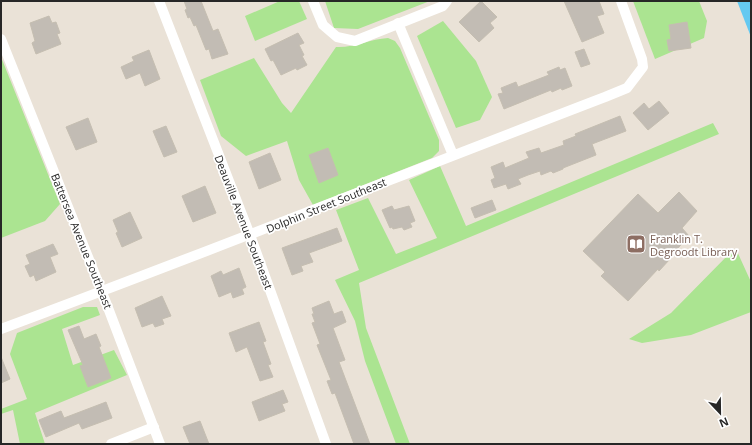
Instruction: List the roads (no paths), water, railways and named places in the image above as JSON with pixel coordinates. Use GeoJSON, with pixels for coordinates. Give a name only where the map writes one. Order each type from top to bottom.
{"type":"FeatureCollection","features":[{"type":"Feature","properties":{"kind":"street","name":"Deauville Avenue Southeast"},"geometry":{"type":"LineString","coordinates":[[159,1],[250,235],[326,444]]}},
{"type":"Feature","properties":{"kind":"street"},"geometry":{"type":"LineString","coordinates":[[313,1],[323,25],[338,37],[354,41],[443,6],[446,1]]}},
{"type":"Feature","properties":{"kind":"street","name":"Dolphin Street Southeast"},"geometry":{"type":"LineString","coordinates":[[1,329],[102,292],[627,88],[643,67],[638,45],[621,1]]}},
{"type":"Feature","properties":{"kind":"street"},"geometry":{"type":"LineString","coordinates":[[398,23],[453,155]]}},
{"type":"Feature","properties":{"kind":"street","name":"Battersea Avenue Southeast"},"geometry":{"type":"LineString","coordinates":[[1,39],[102,292],[160,444]]}},
{"type":"Feature","properties":{"kind":"street"},"geometry":{"type":"LineString","coordinates":[[111,444],[154,427]]}},
{"type":"Feature","properties":{"kind":"water"},"geometry":{"type":"Polygon","coordinates":[[[737,1],[751,1],[751,37],[737,1]]]}},
{"type":"Feature","properties":{"kind":"place","name":"Franklin T. Degroodt Library"},"geometry":{"type":"Point","coordinates":[636,244]}}]}
